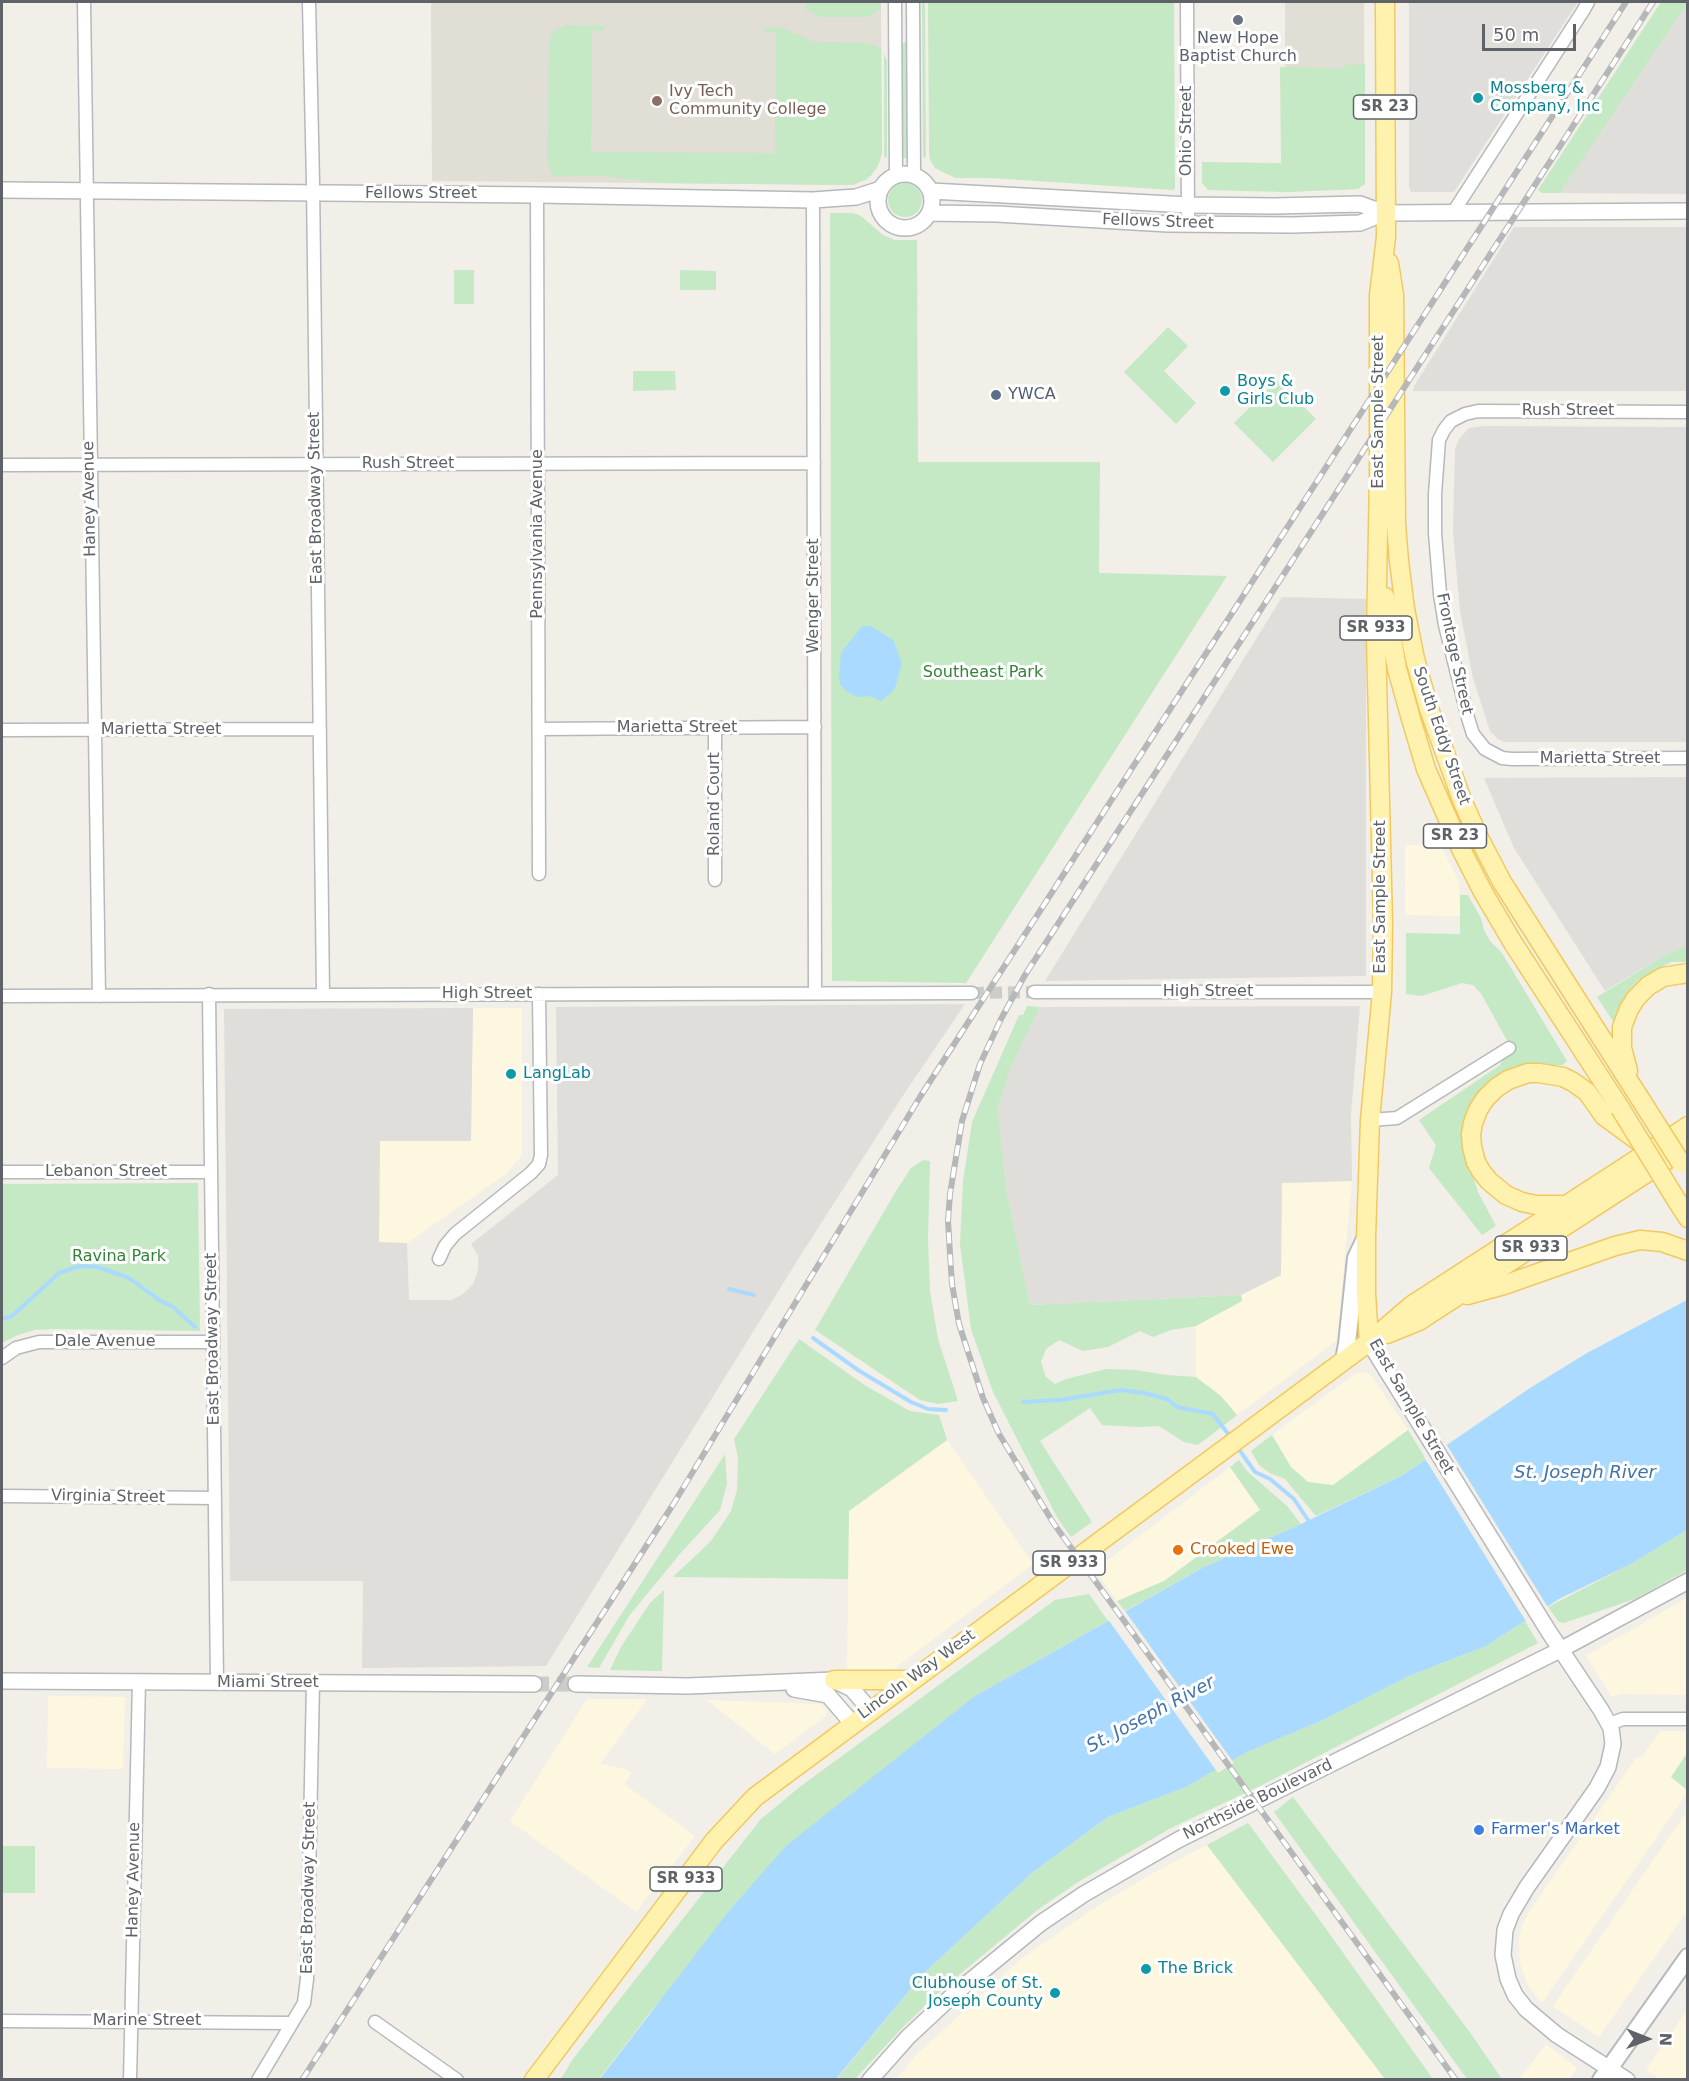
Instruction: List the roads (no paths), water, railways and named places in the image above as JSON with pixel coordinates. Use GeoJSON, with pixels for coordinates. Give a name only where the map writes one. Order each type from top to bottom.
{"type":"FeatureCollection","features":[{"type":"Feature","properties":{"kind":"main road","name":"East Sample Street"},"geometry":{"type":"LineString","coordinates":[[1369,1342],[1366,1237],[1370,1120],[1382,992],[1382,850],[1376,638],[1379,295],[1386,237],[1385,2]]}},
{"type":"Feature","properties":{"kind":"main road","name":"South Eddy Street"},"geometry":{"type":"LineString","coordinates":[[1386,237],[1394,295],[1396,524],[1399,561],[1407,619],[1429,709],[1462,800],[1502,882],[1685,1168]]}},
{"type":"Feature","properties":{"kind":"main road","name":"South Eddy Street"},"geometry":{"type":"LineString","coordinates":[[1378,530],[1387,614],[1397,669],[1426,770],[1461,849],[1483,892],[1612,1112],[1643,1145],[1688,1218]]}},
{"type":"Feature","properties":{"kind":"main road"},"geometry":{"type":"LineString","coordinates":[[1635,1092],[1622,1048],[1622,1027],[1629,1009],[1648,986],[1663,977],[1688,973]]}},
{"type":"Feature","properties":{"kind":"main road"},"geometry":{"type":"LineString","coordinates":[[1566,1205],[1522,1202],[1506,1195],[1489,1182],[1476,1162],[1472,1147],[1471,1134],[1478,1110],[1485,1099],[1508,1080],[1519,1075],[1539,1073],[1551,1074],[1573,1082],[1612,1112]]}},
{"type":"Feature","properties":{"kind":"main road","name":"Lincoln Way West"},"geometry":{"type":"LineString","coordinates":[[534,2079],[731,1822],[773,1781],[1369,1342],[1413,1305],[1688,1126]]}},
{"type":"Feature","properties":{"kind":"main road","name":"Lincoln Way West"},"geometry":{"type":"LineString","coordinates":[[1369,1342],[1419,1321],[1688,1146]]}},
{"type":"Feature","properties":{"kind":"main road"},"geometry":{"type":"LineString","coordinates":[[1344,1360],[1356,1258],[1366,1237]]}},
{"type":"Feature","properties":{"kind":"main road"},"geometry":{"type":"LineString","coordinates":[[1457,1297],[1495,1288],[1615,1246],[1640,1240],[1662,1242],[1688,1251]]}},
{"type":"Feature","properties":{"kind":"main road"},"geometry":{"type":"LineString","coordinates":[[834,1680],[910,1680]]}},
{"type":"Feature","properties":{"kind":"main road"},"geometry":{"type":"LineString","coordinates":[[1606,2073],[1688,1957]]}},
{"type":"Feature","properties":{"kind":"street","name":"Haney Avenue"},"geometry":{"type":"LineString","coordinates":[[84,2],[93,730],[99,996]]}},
{"type":"Feature","properties":{"kind":"street","name":"East Broadway Street"},"geometry":{"type":"LineString","coordinates":[[309,2],[323,994]]}},
{"type":"Feature","properties":{"kind":"street"},"geometry":{"type":"LineString","coordinates":[[895,2],[896,176]]}},
{"type":"Feature","properties":{"kind":"street"},"geometry":{"type":"LineString","coordinates":[[913,2],[914,175]]}},
{"type":"Feature","properties":{"kind":"street","name":"Ohio Street"},"geometry":{"type":"LineString","coordinates":[[1186,2],[1188,224]]}},
{"type":"Feature","properties":{"kind":"street"},"geometry":{"type":"LineString","coordinates":[[1454,211],[1588,2]]}},
{"type":"Feature","properties":{"kind":"street"},"geometry":{"type":"LineString","coordinates":[[914,175],[931,191],[930,213],[921,223],[906,228],[895,226],[881,214],[878,199],[881,189],[886,182],[896,176],[914,175]]}},
{"type":"Feature","properties":{"kind":"street","name":"Fellows Street"},"geometry":{"type":"LineString","coordinates":[[2,190],[813,200],[840,199],[881,189]]}},
{"type":"Feature","properties":{"kind":"street","name":"Fellows Street"},"geometry":{"type":"LineString","coordinates":[[931,191],[1188,206],[1360,204],[1386,213]]}},
{"type":"Feature","properties":{"kind":"street","name":"Pennsylvania Avenue"},"geometry":{"type":"LineString","coordinates":[[537,195],[539,874]]}},
{"type":"Feature","properties":{"kind":"street","name":"Fellows Street"},"geometry":{"type":"LineString","coordinates":[[840,199],[862,204],[881,214]]}},
{"type":"Feature","properties":{"kind":"street","name":"Wenger Street"},"geometry":{"type":"LineString","coordinates":[[813,200],[815,993]]}},
{"type":"Feature","properties":{"kind":"street","name":"Fellows Street"},"geometry":{"type":"LineString","coordinates":[[930,213],[997,214],[1188,224],[1360,223],[1386,213],[1454,211],[1688,211]]}},
{"type":"Feature","properties":{"kind":"street","name":"Rush Street"},"geometry":{"type":"LineString","coordinates":[[1451,421],[1478,411],[1688,412]]}},
{"type":"Feature","properties":{"kind":"street","name":"Frontage Street"},"geometry":{"type":"LineString","coordinates":[[1451,421],[1439,440],[1435,494],[1440,594],[1445,625],[1473,734],[1492,754],[1502,759],[1512,759]]}},
{"type":"Feature","properties":{"kind":"street","name":"Rush Street"},"geometry":{"type":"LineString","coordinates":[[2,465],[814,463]]}},
{"type":"Feature","properties":{"kind":"street","name":"Marietta Street"},"geometry":{"type":"LineString","coordinates":[[539,729],[815,727]]}},
{"type":"Feature","properties":{"kind":"street","name":"Roland Court"},"geometry":{"type":"LineString","coordinates":[[715,728],[715,880]]}},
{"type":"Feature","properties":{"kind":"street","name":"Marietta Street"},"geometry":{"type":"LineString","coordinates":[[2,730],[320,729]]}},
{"type":"Feature","properties":{"kind":"street","name":"Marietta Street"},"geometry":{"type":"LineString","coordinates":[[1512,759],[1688,758]]}},
{"type":"Feature","properties":{"kind":"street","name":"High Street"},"geometry":{"type":"LineString","coordinates":[[1034,992],[1382,992]]}},
{"type":"Feature","properties":{"kind":"street","name":"High Street"},"geometry":{"type":"LineString","coordinates":[[2,996],[972,993]]}},
{"type":"Feature","properties":{"kind":"street","name":"East Broadway Street"},"geometry":{"type":"LineString","coordinates":[[209,994],[217,1683]]}},
{"type":"Feature","properties":{"kind":"street"},"geometry":{"type":"LineString","coordinates":[[439,1259],[445,1246],[455,1234],[539,1164],[541,1155],[539,994]]}},
{"type":"Feature","properties":{"kind":"street"},"geometry":{"type":"LineString","coordinates":[[1370,1120],[1397,1118],[1509,1048]]}},
{"type":"Feature","properties":{"kind":"street","name":"Lebanon Street"},"geometry":{"type":"LineString","coordinates":[[2,1172],[211,1172]]}},
{"type":"Feature","properties":{"kind":"street","name":"Dale Avenue"},"geometry":{"type":"LineString","coordinates":[[2,1358],[16,1348],[39,1342],[212,1342]]}},
{"type":"Feature","properties":{"kind":"street","name":"East Sample Street"},"geometry":{"type":"LineString","coordinates":[[1369,1342],[1560,1650],[1609,1724]]}},
{"type":"Feature","properties":{"kind":"street","name":"Virginia Street"},"geometry":{"type":"LineString","coordinates":[[2,1496],[215,1498]]}},
{"type":"Feature","properties":{"kind":"street","name":"Northside Boulevard"},"geometry":{"type":"LineString","coordinates":[[870,2079],[908,2037],[976,1975],[1041,1923],[1083,1894],[1178,1840],[1560,1650],[1688,1581]]}},
{"type":"Feature","properties":{"kind":"street"},"geometry":{"type":"LineString","coordinates":[[576,1684],[761,1684],[834,1680],[852,1689],[870,1710]]}},
{"type":"Feature","properties":{"kind":"street","name":"Miami Street"},"geometry":{"type":"LineString","coordinates":[[2,1681],[534,1683]]}},
{"type":"Feature","properties":{"kind":"street","name":"Haney Avenue"},"geometry":{"type":"LineString","coordinates":[[130,2079],[139,1682]]}},
{"type":"Feature","properties":{"kind":"street","name":"East Broadway Street"},"geometry":{"type":"LineString","coordinates":[[258,2079],[304,2002],[307,1979],[314,1683]]}},
{"type":"Feature","properties":{"kind":"street"},"geometry":{"type":"LineString","coordinates":[[761,1684],[828,1695],[852,1723]]}},
{"type":"Feature","properties":{"kind":"street"},"geometry":{"type":"LineString","coordinates":[[1627,2079],[1606,2073],[1526,2009],[1515,1995],[1508,1979],[1503,1954],[1505,1930],[1511,1914],[1529,1885],[1597,1788],[1608,1767],[1613,1744],[1609,1724],[1623,1719],[1688,1719]]}},
{"type":"Feature","properties":{"kind":"street","name":"Marine Street"},"geometry":{"type":"LineString","coordinates":[[2,2021],[292,2023]]}},
{"type":"Feature","properties":{"kind":"street"},"geometry":{"type":"LineString","coordinates":[[375,2022],[457,2079]]}},
{"type":"Feature","properties":{"kind":"water"},"geometry":{"type":"Polygon","coordinates":[[[862,626],[871,626],[893,640],[902,663],[896,685],[892,692],[881,701],[870,696],[857,697],[847,692],[840,684],[841,653],[862,626]]]}},
{"type":"Feature","properties":{"kind":"water","name":"St. Joseph River"},"geometry":{"type":"Polygon","coordinates":[[[1687,1300],[1687,1530],[1629,1565],[1559,1599],[1486,1646],[1409,1676],[1323,1720],[1247,1752],[1186,1787],[1108,1817],[1033,1872],[923,1974],[836,2079],[599,2080],[729,1911],[787,1845],[975,1696],[1204,1567],[1403,1475],[1530,1388],[1587,1353],[1687,1300]]]}},
{"type":"Feature","properties":{"kind":"waterway"},"geometry":{"type":"LineString","coordinates":[[2,1319],[12,1316],[59,1273],[80,1266],[98,1267],[129,1278],[159,1300],[173,1307],[195,1327]]}},
{"type":"Feature","properties":{"kind":"waterway"},"geometry":{"type":"LineString","coordinates":[[729,1289],[754,1295]]}},
{"type":"Feature","properties":{"kind":"waterway"},"geometry":{"type":"LineString","coordinates":[[813,1338],[858,1370],[911,1402],[928,1409],[946,1410]]}},
{"type":"Feature","properties":{"kind":"waterway"},"geometry":{"type":"LineString","coordinates":[[1023,1402],[1060,1400],[1121,1390],[1144,1393],[1167,1399],[1177,1407],[1213,1414],[1232,1439]]}},
{"type":"Feature","properties":{"kind":"waterway"},"geometry":{"type":"LineString","coordinates":[[1238,1448],[1255,1472],[1270,1479],[1294,1499],[1310,1523]]}},
{"type":"Feature","properties":{"kind":"tunnel"},"geometry":{"type":"LineString","coordinates":[[972,993],[1034,992]]}},
{"type":"Feature","properties":{"kind":"tunnel"},"geometry":{"type":"LineString","coordinates":[[534,1684],[576,1684]]}},
{"type":"Feature","properties":{"kind":"railway"},"geometry":{"type":"LineString","coordinates":[[302,2080],[674,1503],[920,1097],[1626,2]]}},
{"type":"Feature","properties":{"kind":"railway"},"geometry":{"type":"LineString","coordinates":[[1456,2080],[1054,1524],[999,1434],[983,1398],[959,1324],[952,1284],[948,1221],[950,1194],[962,1121],[980,1064],[1025,975],[1653,2]]}},
{"type":"Feature","properties":{"kind":"place","name":"New Hope Baptist Church"},"geometry":{"type":"Point","coordinates":[1238,20]}},
{"type":"Feature","properties":{"kind":"place","name":"Mossberg & Company, Inc"},"geometry":{"type":"Point","coordinates":[1478,98]}},
{"type":"Feature","properties":{"kind":"place","name":"Ivy Tech Community College"},"geometry":{"type":"Point","coordinates":[657,101]}},
{"type":"Feature","properties":{"kind":"place","name":"Boys & Girls Club"},"geometry":{"type":"Point","coordinates":[1225,391]}},
{"type":"Feature","properties":{"kind":"place","name":"YWCA"},"geometry":{"type":"Point","coordinates":[996,395]}},
{"type":"Feature","properties":{"kind":"place","name":"LangLab"},"geometry":{"type":"Point","coordinates":[511,1074]}},
{"type":"Feature","properties":{"kind":"place","name":"Crooked Ewe"},"geometry":{"type":"Point","coordinates":[1178,1550]}},
{"type":"Feature","properties":{"kind":"place","name":"Farmer's Market"},"geometry":{"type":"Point","coordinates":[1479,1830]}},
{"type":"Feature","properties":{"kind":"place","name":"The Brick"},"geometry":{"type":"Point","coordinates":[1146,1969]}},
{"type":"Feature","properties":{"kind":"place","name":"Clubhouse of St. Joseph County"},"geometry":{"type":"Point","coordinates":[1055,1993]}},
{"type":"Feature","properties":{"kind":"park label","name":"Southeast Park"},"geometry":{"type":"Point","coordinates":[983,673]}},
{"type":"Feature","properties":{"kind":"park label","name":"Ravina Park"},"geometry":{"type":"Point","coordinates":[119,1257]}}]}
